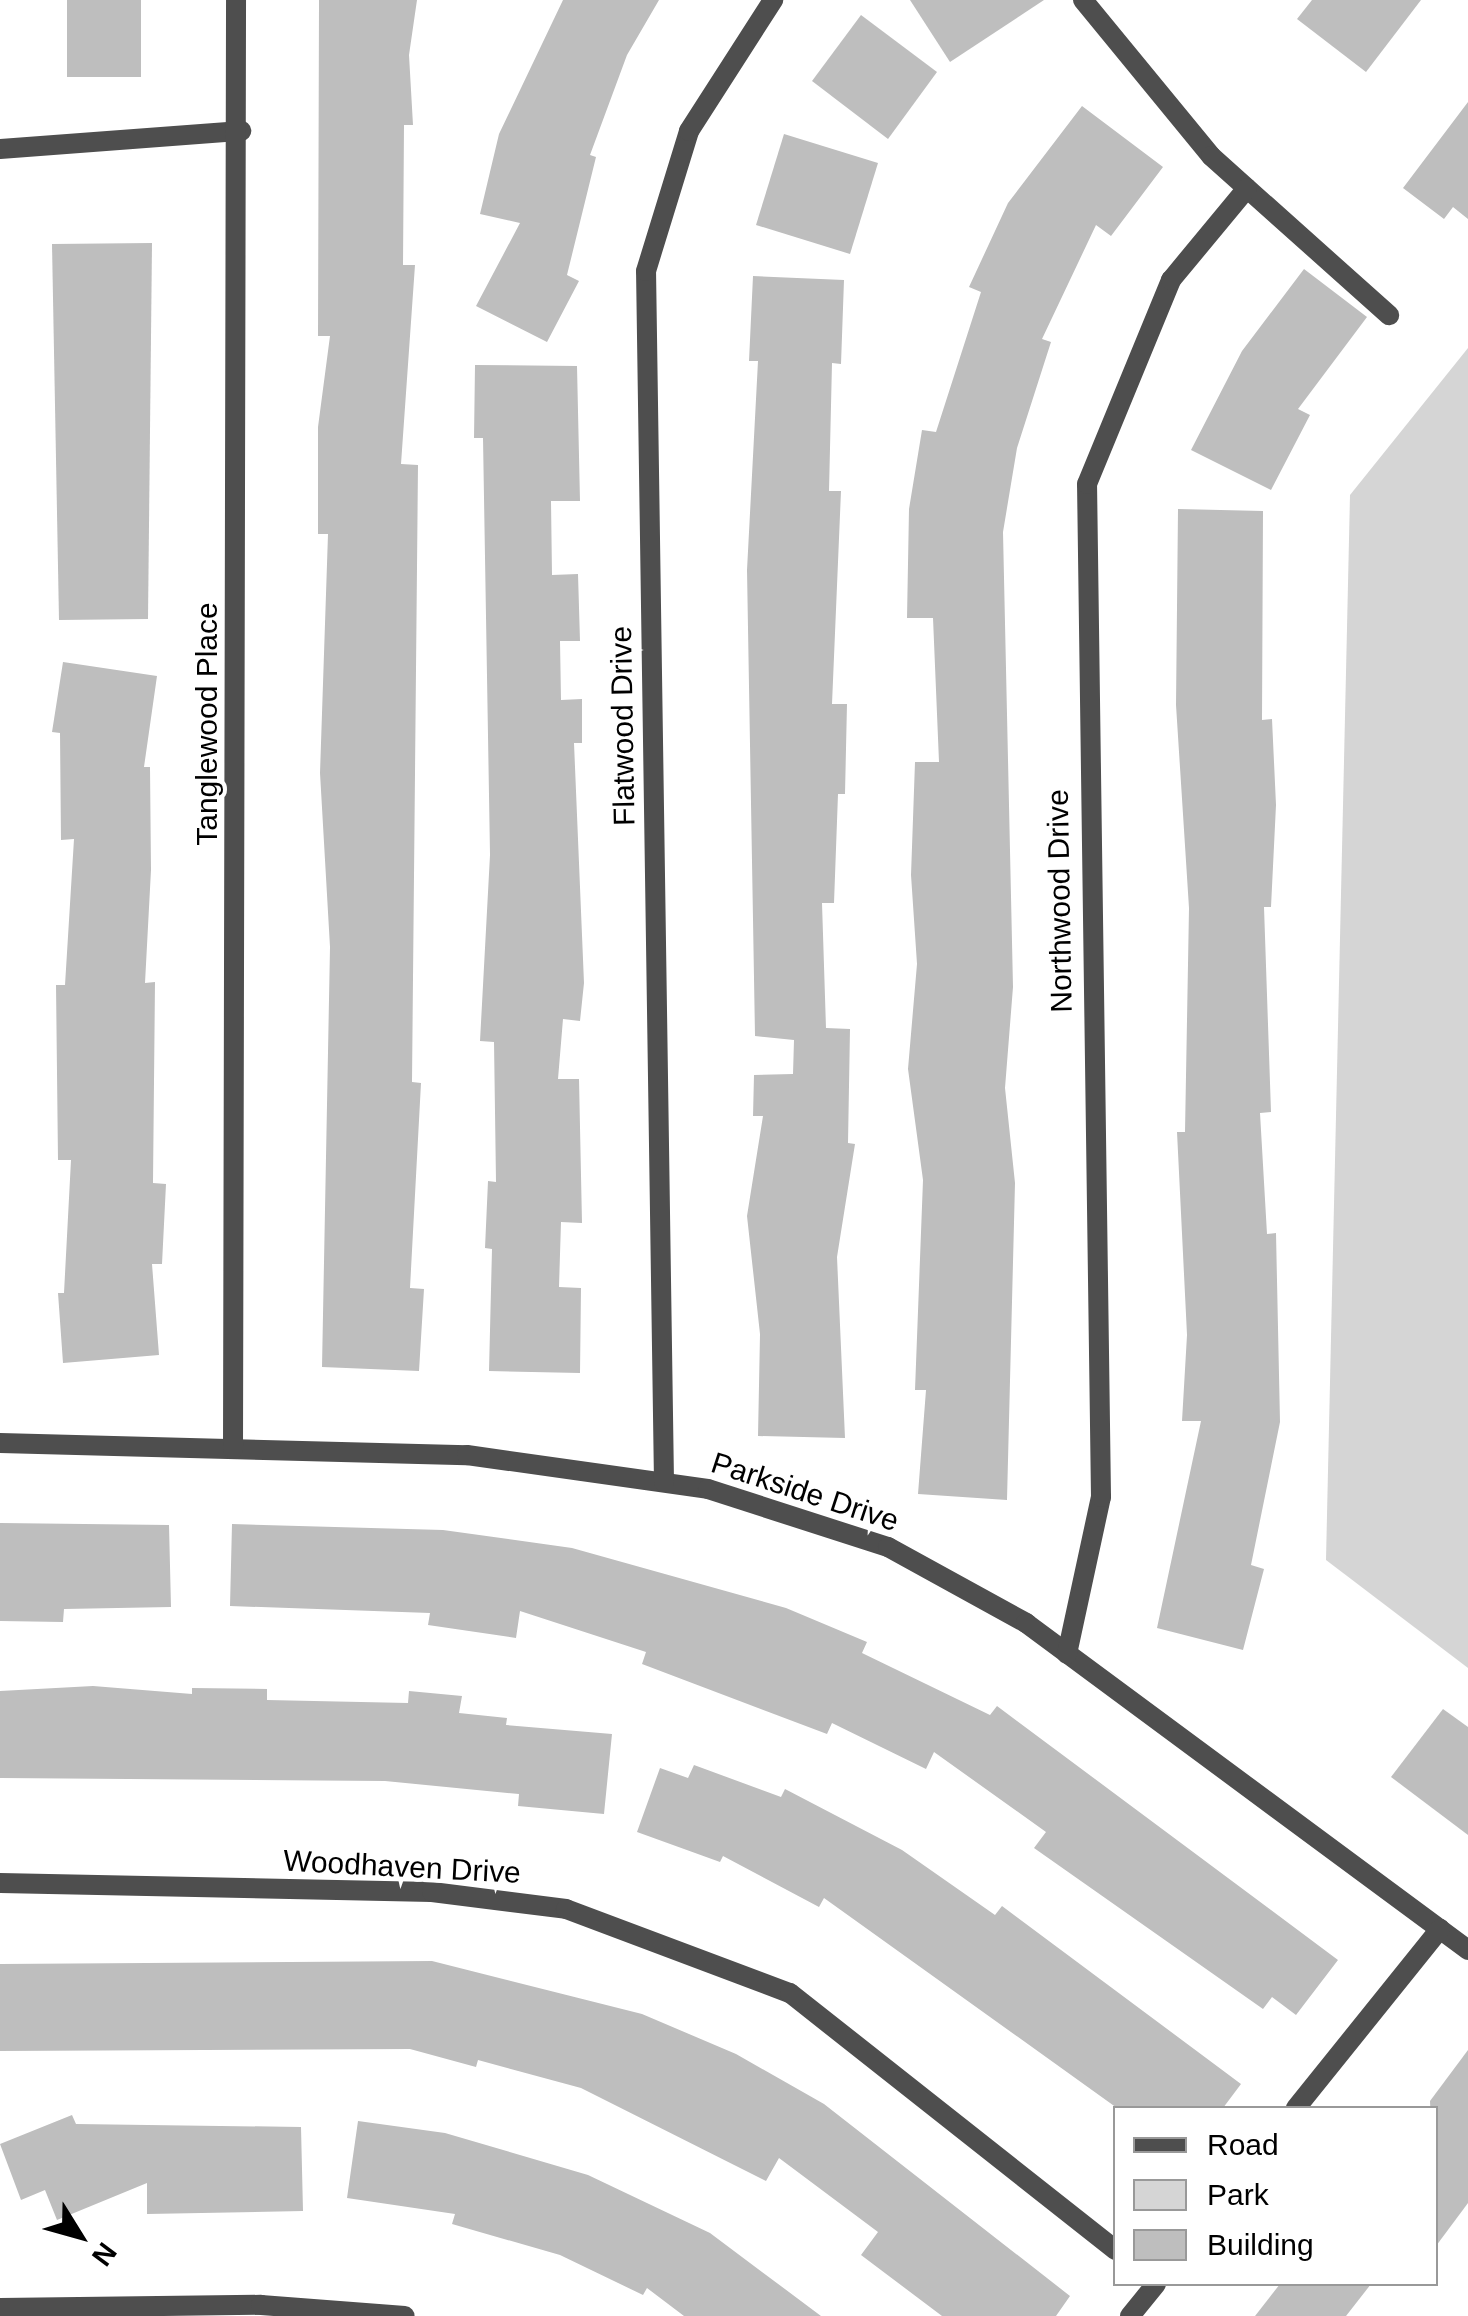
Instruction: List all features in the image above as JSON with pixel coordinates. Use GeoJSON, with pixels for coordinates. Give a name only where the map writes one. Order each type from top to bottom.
{"type":"FeatureCollection","features":[{"type":"Feature","properties":{"kind":"street","name":"Tanglewood Place"},"geometry":{"type":"LineString","coordinates":[[232,1448],[240,131],[236,0]]}},
{"type":"Feature","properties":{"kind":"street","name":"Flatwood Drive"},"geometry":{"type":"LineString","coordinates":[[664,1482],[646,272],[688,131],[773,0]]}},
{"type":"Feature","properties":{"kind":"street"},"geometry":{"type":"LineString","coordinates":[[1083,0],[1210,156],[1389,315]]}},
{"type":"Feature","properties":{"kind":"street"},"geometry":{"type":"LineString","coordinates":[[0,148],[240,131]]}},
{"type":"Feature","properties":{"kind":"street","name":"Northwood Drive"},"geometry":{"type":"LineString","coordinates":[[1067,1654],[1101,1497],[1087,484],[1170,280],[1247,188]]}},
{"type":"Feature","properties":{"kind":"street","name":"Parkside Drive"},"geometry":{"type":"LineString","coordinates":[[0,1442],[468,1455],[664,1482],[888,1546],[1067,1654],[1468,1950]]}},
{"type":"Feature","properties":{"kind":"street","name":"Woodhaven Drive"},"geometry":{"type":"LineString","coordinates":[[0,1883],[432,1892],[600,1920],[790,1993],[1113,2248]]}},
{"type":"Feature","properties":{"kind":"street"},"geometry":{"type":"LineString","coordinates":[[1298,2106],[1440,1929]]}},
{"type":"Feature","properties":{"kind":"street"},"geometry":{"type":"LineString","coordinates":[[1130,2316],[1154,2286]]}},
{"type":"Feature","properties":{"kind":"street"},"geometry":{"type":"LineString","coordinates":[[0,2308],[261,2305],[405,2316]]}},
{"type":"Feature","properties":{"kind":"green space"},"geometry":{"type":"Polygon","coordinates":[[[1468,348],[1468,1668],[1326,1560],[1350,495],[1468,348]]]}},
{"type":"Feature","properties":{"kind":"building"},"geometry":{"type":"Polygon","coordinates":[[[67,0],[141,0],[141,77],[67,77],[67,0]]]}},
{"type":"Feature","properties":{"kind":"building"},"geometry":{"type":"Polygon","coordinates":[[[319,0],[417,0],[409,55],[413,125],[404,125],[403,265],[415,265],[401,464],[418,465],[412,1082],[421,1083],[410,1288],[424,1289],[419,1371],[322,1367],[330,947],[320,773],[328,534],[318,534],[318,427],[330,336],[318,336],[319,0]]]}},
{"type":"Feature","properties":{"kind":"building"},"geometry":{"type":"Polygon","coordinates":[[[563,0],[659,0],[627,55],[590,155],[596,157],[567,275],[579,281],[547,342],[476,306],[520,223],[480,214],[499,134],[563,0]]]}},
{"type":"Feature","properties":{"kind":"building"},"geometry":{"type":"Polygon","coordinates":[[[910,0],[1044,0],[950,62],[910,0]]]}},
{"type":"Feature","properties":{"kind":"building"},"geometry":{"type":"Polygon","coordinates":[[[1312,0],[1421,0],[1366,72],[1297,19],[1312,0]]]}},
{"type":"Feature","properties":{"kind":"building"},"geometry":{"type":"Polygon","coordinates":[[[861,15],[937,72],[888,139],[812,81],[861,15]]]}},
{"type":"Feature","properties":{"kind":"building"},"geometry":{"type":"Polygon","coordinates":[[[1468,102],[1468,219],[1453,207],[1444,219],[1403,188],[1468,102]]]}},
{"type":"Feature","properties":{"kind":"building"},"geometry":{"type":"Polygon","coordinates":[[[1082,106],[1163,167],[1111,236],[1096,225],[1042,339],[1051,342],[1017,448],[1003,532],[1013,987],[1005,1088],[1015,1183],[1007,1500],[918,1494],[926,1390],[915,1390],[923,1180],[908,1069],[917,964],[911,875],[915,762],[939,762],[933,618],[907,618],[909,509],[922,430],[936,432],[981,292],[969,287],[1008,203],[1082,106]]]}},
{"type":"Feature","properties":{"kind":"building"},"geometry":{"type":"Polygon","coordinates":[[[784,134],[878,163],[850,254],[756,225],[784,134]]]}},
{"type":"Feature","properties":{"kind":"building"},"geometry":{"type":"Polygon","coordinates":[[[152,243],[148,619],[59,620],[52,244],[152,243]]]}},
{"type":"Feature","properties":{"kind":"building"},"geometry":{"type":"Polygon","coordinates":[[[1304,269],[1367,317],[1298,409],[1310,415],[1271,490],[1191,450],[1242,351],[1304,269]]]}},
{"type":"Feature","properties":{"kind":"building"},"geometry":{"type":"Polygon","coordinates":[[[753,276],[844,280],[841,364],[832,363],[829,491],[841,491],[832,704],[847,704],[845,794],[838,794],[834,903],[822,903],[826,1028],[850,1029],[848,1143],[855,1144],[837,1257],[845,1438],[758,1436],[760,1334],[747,1216],[763,1116],[753,1116],[754,1075],[793,1074],[794,1040],[755,1036],[747,570],[758,361],[749,361],[753,276]]]}},
{"type":"Feature","properties":{"kind":"building"},"geometry":{"type":"Polygon","coordinates":[[[475,365],[577,366],[580,501],[551,501],[552,575],[578,574],[580,641],[560,641],[561,700],[582,699],[582,743],[574,743],[584,983],[580,1021],[563,1019],[558,1079],[579,1079],[582,1223],[561,1222],[559,1287],[581,1288],[580,1373],[489,1371],[492,1249],[485,1248],[488,1181],[496,1182],[494,1042],[480,1041],[490,855],[483,438],[474,438],[475,365]]]}},
{"type":"Feature","properties":{"kind":"building"},"geometry":{"type":"Polygon","coordinates":[[[1178,509],[1263,511],[1262,720],[1272,719],[1276,805],[1271,907],[1264,907],[1271,1112],[1260,1113],[1267,1234],[1276,1233],[1280,1422],[1251,1565],[1264,1569],[1243,1650],[1157,1628],[1201,1421],[1182,1421],[1187,1335],[1177,1132],[1185,1132],[1189,908],[1176,705],[1178,509]]]}},
{"type":"Feature","properties":{"kind":"building"},"geometry":{"type":"Polygon","coordinates":[[[63,662],[157,676],[144,767],[150,767],[151,870],[145,983],[155,982],[153,1183],[166,1184],[162,1264],[152,1264],[159,1355],[63,1363],[58,1293],[64,1293],[71,1160],[58,1160],[56,985],[65,985],[74,839],[61,840],[60,733],[52,732],[63,662]]]}},
{"type":"Feature","properties":{"kind":"building"},"geometry":{"type":"Polygon","coordinates":[[[0,1523],[169,1525],[171,1607],[64,1609],[63,1622],[0,1621],[0,1523]]]}},
{"type":"Feature","properties":{"kind":"building"},"geometry":{"type":"Polygon","coordinates":[[[232,1524],[443,1530],[572,1548],[786,1608],[867,1642],[862,1653],[990,1715],[997,1706],[1338,1960],[1296,2015],[1272,1997],[1263,2009],[1034,1848],[1046,1832],[934,1752],[926,1769],[832,1723],[827,1734],[642,1664],[646,1652],[520,1611],[516,1638],[428,1625],[430,1613],[230,1606],[232,1524]]]}},
{"type":"Feature","properties":{"kind":"building"},"geometry":{"type":"Polygon","coordinates":[[[93,1686],[192,1694],[192,1688],[267,1689],[267,1700],[408,1703],[409,1691],[462,1696],[459,1713],[507,1718],[506,1725],[612,1734],[604,1814],[518,1806],[519,1794],[385,1781],[0,1778],[0,1691],[93,1686]]]}},
{"type":"Feature","properties":{"kind":"building"},"geometry":{"type":"Polygon","coordinates":[[[1443,1709],[1468,1727],[1468,1835],[1391,1777],[1443,1709]]]}},
{"type":"Feature","properties":{"kind":"building"},"geometry":{"type":"Polygon","coordinates":[[[694,1765],[781,1797],[785,1789],[902,1850],[995,1915],[1002,1906],[1241,2084],[1224,2106],[1114,2106],[824,1898],[819,1907],[723,1856],[720,1862],[637,1832],[660,1768],[688,1778],[694,1765]]]}},
{"type":"Feature","properties":{"kind":"building"},"geometry":{"type":"Polygon","coordinates":[[[432,1961],[642,2014],[736,2054],[824,2104],[1070,2296],[1056,2316],[942,2316],[861,2255],[878,2232],[779,2158],[766,2181],[581,2088],[478,2060],[476,2067],[410,2049],[0,2051],[0,1964],[432,1961]]]}},
{"type":"Feature","properties":{"kind":"building"},"geometry":{"type":"Polygon","coordinates":[[[1468,2050],[1468,2203],[1438,2243],[1438,2106],[1430,2106],[1468,2050]]]}},
{"type":"Feature","properties":{"kind":"building"},"geometry":{"type":"Polygon","coordinates":[[[72,2115],[76,2124],[301,2127],[303,2211],[147,2214],[147,2183],[57,2220],[45,2190],[21,2200],[0,2144],[72,2115]]]}},
{"type":"Feature","properties":{"kind":"building"},"geometry":{"type":"Polygon","coordinates":[[[358,2121],[445,2133],[588,2175],[710,2233],[821,2316],[684,2316],[647,2288],[643,2295],[560,2255],[452,2224],[455,2214],[347,2198],[358,2121]]]}},
{"type":"Feature","properties":{"kind":"building"},"geometry":{"type":"Polygon","coordinates":[[[1278,2286],[1369,2286],[1346,2316],[1255,2316],[1278,2286]]]}}]}
